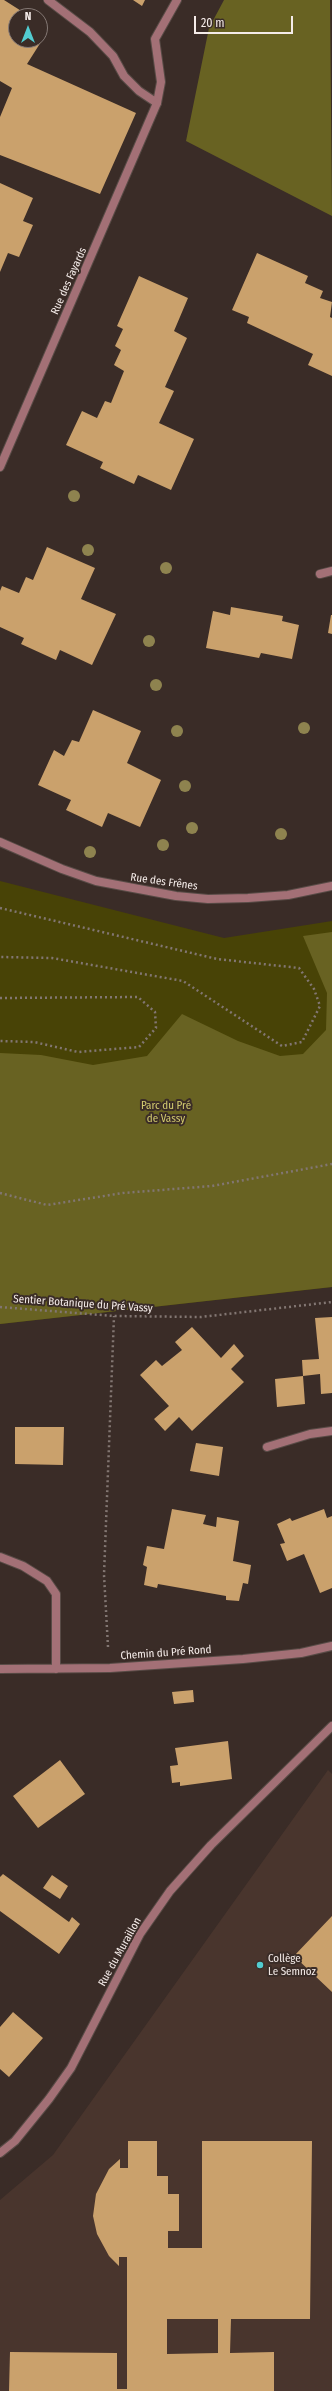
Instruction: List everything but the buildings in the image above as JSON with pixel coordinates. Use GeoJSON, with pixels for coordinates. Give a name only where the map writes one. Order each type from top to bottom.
{"type":"FeatureCollection","features":[{"type":"Feature","properties":{"kind":"street"},"geometry":{"type":"LineString","coordinates":[[48,0],[90,32],[113,56],[124,76],[139,91],[157,103]]}},
{"type":"Feature","properties":{"kind":"street","name":"Rue des Fayards"},"geometry":{"type":"LineString","coordinates":[[0,466],[157,103],[160,82],[155,39],[177,0]]}},
{"type":"Feature","properties":{"kind":"street"},"geometry":{"type":"LineString","coordinates":[[320,574],[332,571]]}},
{"type":"Feature","properties":{"kind":"street","name":"Rue des Frênes"},"geometry":{"type":"LineString","coordinates":[[0,842],[62,869],[96,881],[176,896],[208,899],[248,898],[288,895],[332,886]]}},
{"type":"Feature","properties":{"kind":"street"},"geometry":{"type":"LineString","coordinates":[[267,1447],[310,1434],[332,1431]]}},
{"type":"Feature","properties":{"kind":"street"},"geometry":{"type":"LineString","coordinates":[[0,1557],[23,1566],[48,1581],[56,1594],[56,1669]]}},
{"type":"Feature","properties":{"kind":"street","name":"Chemin du Pré Rond"},"geometry":{"type":"LineString","coordinates":[[0,1669],[110,1668],[243,1659],[301,1653],[332,1646]]}},
{"type":"Feature","properties":{"kind":"street","name":"Rue du Muraillon"},"geometry":{"type":"LineString","coordinates":[[0,2153],[14,2141],[49,2100],[71,2068],[140,1934],[170,1891],[211,1845],[332,1726]]}},
{"type":"Feature","properties":{"kind":"path"},"geometry":{"type":"LineString","coordinates":[[0,908],[217,959],[299,968],[314,989],[320,1006],[302,1042],[282,1046],[183,981],[52,958],[0,957]]}},
{"type":"Feature","properties":{"kind":"path"},"geometry":{"type":"LineString","coordinates":[[0,998],[138,997],[155,1012],[156,1028],[139,1047],[94,1051],[78,1052],[34,1042],[0,1041]]}},
{"type":"Feature","properties":{"kind":"path"},"geometry":{"type":"LineString","coordinates":[[0,1193],[47,1205],[123,1192],[212,1186],[332,1164]]}},
{"type":"Feature","properties":{"kind":"path","name":"Sentier Botanique du Pré Vassy"},"geometry":{"type":"LineString","coordinates":[[0,1306],[114,1316],[201,1317],[332,1302]]}},
{"type":"Feature","properties":{"kind":"path"},"geometry":{"type":"LineString","coordinates":[[110,1668],[104,1576],[114,1316]]}},
{"type":"Feature","properties":{"kind":"shaded area","name":"Collège Le Semnoz"},"geometry":{"type":"Polygon","coordinates":[[[328,1770],[332,1774],[332,2391],[0,2391],[0,2200],[53,2155],[328,1770]]]}},
{"type":"Feature","properties":{"kind":"green space"},"geometry":{"type":"Polygon","coordinates":[[[224,0],[330,0],[332,216],[186,141],[209,28],[224,0]]]}},
{"type":"Feature","properties":{"kind":"green space","name":"Parc du Pré de Vassy"},"geometry":{"type":"Polygon","coordinates":[[[0,881],[224,938],[332,921],[332,1287],[0,1324],[0,881]]]}},
{"type":"Feature","properties":{"kind":"green space","name":"Parc du Pré de Vassy"},"geometry":{"type":"Polygon","coordinates":[[[332,932],[332,1287],[0,1324],[0,1053],[41,1055],[93,1065],[147,1056],[182,1014],[238,1041],[280,1056],[303,1054],[326,1030],[327,993],[303,936],[332,932]]]}},
{"type":"Feature","properties":{"kind":"place","name":"Collège Le Semnoz"},"geometry":{"type":"Point","coordinates":[260,1965]}}]}
